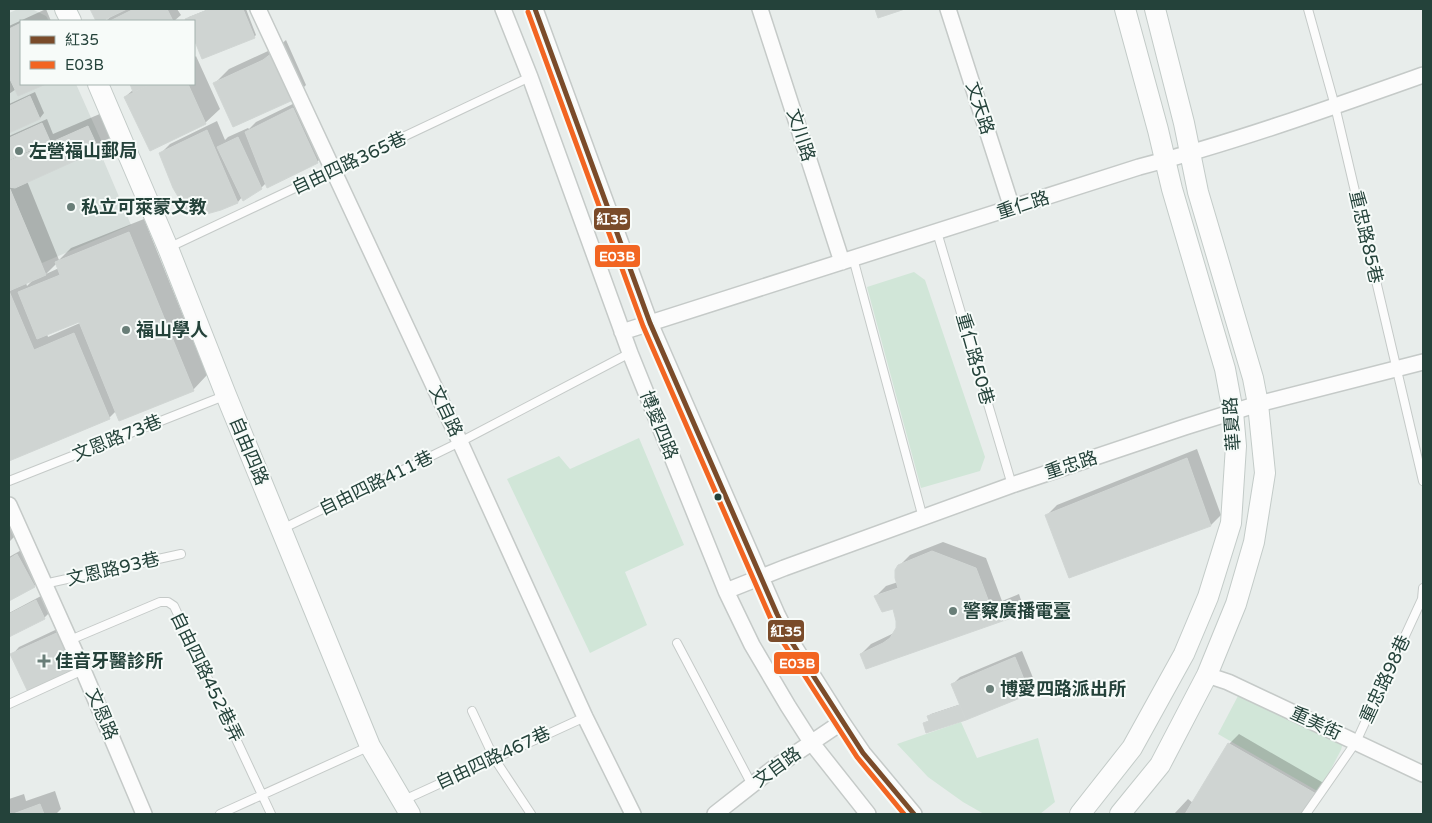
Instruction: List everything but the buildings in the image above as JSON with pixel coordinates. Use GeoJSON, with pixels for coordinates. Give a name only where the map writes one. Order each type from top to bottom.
{"type":"FeatureCollection","features":[{"type":"Feature","properties":{"kind":"street","name":"文自路"},"geometry":{"type":"LineString","coordinates":[[258,9],[460,442],[585,717],[633,814]]}},
{"type":"Feature","properties":{"kind":"street","name":"博愛四路"},"geometry":{"type":"LineString","coordinates":[[503,9],[530,77],[630,353],[726,591],[752,645],[811,742],[868,814]]}},
{"type":"Feature","properties":{"kind":"street","name":"博愛四路"},"geometry":{"type":"LineString","coordinates":[[535,9],[650,323],[783,628],[863,752],[914,814]]}},
{"type":"Feature","properties":{"kind":"street","name":"文川路"},"geometry":{"type":"LineString","coordinates":[[760,9],[847,260]]}},
{"type":"Feature","properties":{"kind":"street","name":"文天路"},"geometry":{"type":"LineString","coordinates":[[948,9],[1012,208]]}},
{"type":"Feature","properties":{"kind":"street","name":"華夏路"},"geometry":{"type":"LineString","coordinates":[[1080,814],[1132,748],[1184,654],[1208,597],[1231,523],[1236,446],[1233,412],[1225,369],[1164,160],[1158,130],[1125,9]]}},
{"type":"Feature","properties":{"kind":"street","name":"華夏路"},"geometry":{"type":"LineString","coordinates":[[1120,814],[1160,765],[1207,674],[1236,604],[1254,542],[1265,473],[1258,404],[1253,378],[1198,192],[1184,123],[1155,9]]}},
{"type":"Feature","properties":{"kind":"street","name":"重仁路"},"geometry":{"type":"LineString","coordinates":[[622,332],[1139,167],[1189,153],[1423,76]]}},
{"type":"Feature","properties":{"kind":"street","name":"自由四路"},"geometry":{"type":"LineString","coordinates":[[98,85],[168,248],[226,395],[370,746],[406,808]]}},
{"type":"Feature","properties":{"kind":"street","name":"重忠路"},"geometry":{"type":"LineString","coordinates":[[726,591],[1012,485],[1233,412],[1423,362]]}},
{"type":"Feature","properties":{"kind":"street","name":"文恩路"},"geometry":{"type":"LineString","coordinates":[[9,505],[70,640],[144,814]]}},
{"type":"Feature","properties":{"kind":"street","name":"重美街"},"geometry":{"type":"LineString","coordinates":[[1207,674],[1228,682],[1423,774]]}},
{"type":"Feature","properties":{"kind":"street","name":"文自路"},"geometry":{"type":"LineString","coordinates":[[715,814],[771,770],[842,722]]}},
{"type":"Feature","properties":{"kind":"lane","name":"重忠路85巷"},"geometry":{"type":"LineString","coordinates":[[1308,9],[1335,106],[1397,368]]}},
{"type":"Feature","properties":{"kind":"lane","name":"自由四路365巷"},"geometry":{"type":"LineString","coordinates":[[168,248],[530,77]]}},
{"type":"Feature","properties":{"kind":"lane","name":"重仁路50巷"},"geometry":{"type":"LineString","coordinates":[[937,232],[1012,485]]}},
{"type":"Feature","properties":{"kind":"lane"},"geometry":{"type":"LineString","coordinates":[[847,260],[923,518]]}},
{"type":"Feature","properties":{"kind":"lane","name":"自由四路411巷"},"geometry":{"type":"LineString","coordinates":[[282,529],[460,442],[630,353]]}},
{"type":"Feature","properties":{"kind":"lane"},"geometry":{"type":"LineString","coordinates":[[1397,368],[1423,481]]}},
{"type":"Feature","properties":{"kind":"lane","name":"文恩路73巷"},"geometry":{"type":"LineString","coordinates":[[9,481],[226,395]]}},
{"type":"Feature","properties":{"kind":"lane","name":"文恩路93巷"},"geometry":{"type":"LineString","coordinates":[[44,584],[181,554]]}},
{"type":"Feature","properties":{"kind":"lane","name":"重忠路98巷"},"geometry":{"type":"LineString","coordinates":[[1306,814],[1356,742],[1422,599],[1423,588]]}},
{"type":"Feature","properties":{"kind":"lane","name":"自由四路452巷弄"},"geometry":{"type":"LineString","coordinates":[[70,640],[160,602],[168,602],[174,606],[272,814]]}},
{"type":"Feature","properties":{"kind":"lane"},"geometry":{"type":"LineString","coordinates":[[677,643],[752,785]]}},
{"type":"Feature","properties":{"kind":"lane"},"geometry":{"type":"LineString","coordinates":[[9,704],[83,670]]}},
{"type":"Feature","properties":{"kind":"lane"},"geometry":{"type":"LineString","coordinates":[[472,711],[494,758],[530,814]]}},
{"type":"Feature","properties":{"kind":"lane","name":"自由四路467巷"},"geometry":{"type":"LineString","coordinates":[[406,808],[494,758],[585,717]]}},
{"type":"Feature","properties":{"kind":"lane"},"geometry":{"type":"LineString","coordinates":[[220,814],[370,746]]}},
{"type":"Feature","properties":{"kind":"shaded area"},"geometry":{"type":"Polygon","coordinates":[[[18,9],[32,9],[46,16],[48,20],[20,20],[20,85],[76,85],[105,149],[100,152],[131,225],[42,263],[9,189],[9,13],[18,9]]]}},
{"type":"Feature","properties":{"kind":"green space"},"geometry":{"type":"Polygon","coordinates":[[[914,272],[925,280],[985,457],[980,471],[921,488],[867,287],[914,272]]]}},
{"type":"Feature","properties":{"kind":"green space"},"geometry":{"type":"Polygon","coordinates":[[[639,438],[684,545],[625,572],[647,625],[590,653],[507,479],[559,456],[570,469],[639,438]]]}},
{"type":"Feature","properties":{"kind":"green space"},"geometry":{"type":"Polygon","coordinates":[[[1238,696],[1247,698],[1343,742],[1341,750],[1319,792],[1218,734],[1238,696]]]}},
{"type":"Feature","properties":{"kind":"green space"},"geometry":{"type":"Polygon","coordinates":[[[961,722],[977,758],[1038,738],[1055,802],[1040,814],[984,814],[963,802],[928,777],[897,744],[961,722]]]}},
{"type":"Feature","properties":{"kind":"transit line","name":"紅35"},"geometry":{"type":"LineString","coordinates":[[535,9],[650,323],[777,614],[789,638],[863,753],[914,814]]}},
{"type":"Feature","properties":{"kind":"transit line","name":"E03B"},"geometry":{"type":"LineString","coordinates":[[528,12],[643,326],[770,617],[783,642],[857,757],[904,814]]}},
{"type":"Feature","properties":{"kind":"place","name":"左營福山郵局"},"geometry":{"type":"Point","coordinates":[19,151]}},
{"type":"Feature","properties":{"kind":"place","name":"私立可萊蒙文教"},"geometry":{"type":"Point","coordinates":[71,207]}},
{"type":"Feature","properties":{"kind":"place","name":"福山學人"},"geometry":{"type":"Point","coordinates":[126,330]}},
{"type":"Feature","properties":{"kind":"place","name":"警察廣播電臺"},"geometry":{"type":"Point","coordinates":[953,611]}},
{"type":"Feature","properties":{"kind":"place","name":"佳音牙醫診所"},"geometry":{"type":"Point","coordinates":[44,661]}},
{"type":"Feature","properties":{"kind":"place","name":"博愛四路派出所"},"geometry":{"type":"Point","coordinates":[990,689]}}]}
